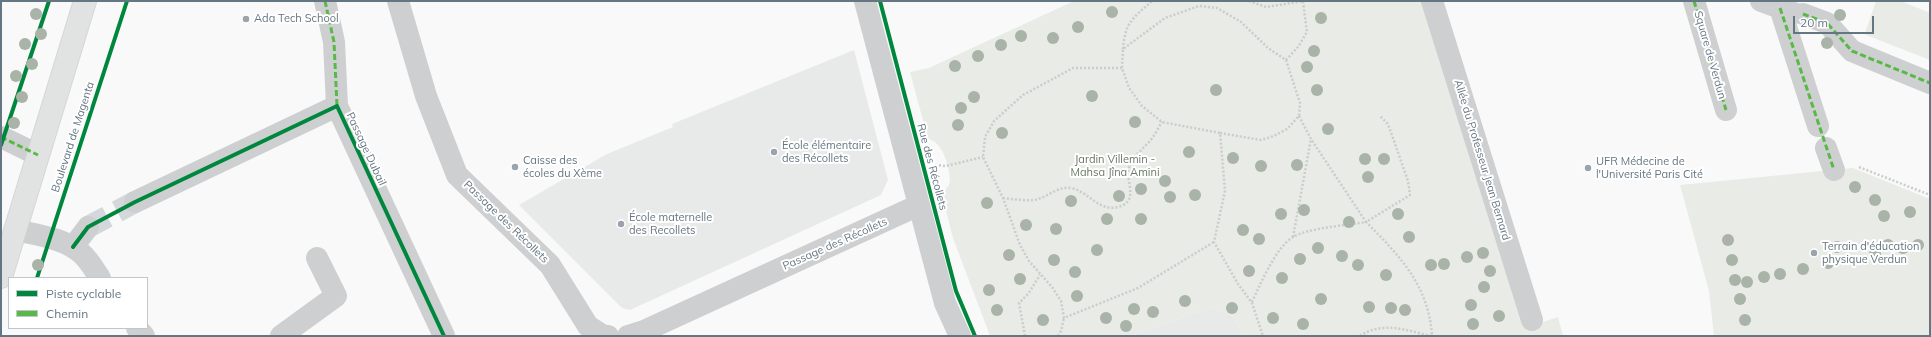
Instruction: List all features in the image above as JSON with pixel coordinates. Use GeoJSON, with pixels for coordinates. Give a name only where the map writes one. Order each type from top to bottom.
{"type":"FeatureCollection","features":[{"type":"Feature","properties":{"kind":"main road"},"geometry":{"type":"LineString","coordinates":[[1,276],[85,1]]}},
{"type":"Feature","properties":{"kind":"street","name":"Passage Dubail"},"geometry":{"type":"LineString","coordinates":[[325,1],[334,42],[337,106],[444,336]]}},
{"type":"Feature","properties":{"kind":"street","name":"Passage des Récollets"},"geometry":{"type":"LineString","coordinates":[[398,1],[426,96],[457,175],[550,265],[588,326],[602,335],[608,336]]}},
{"type":"Feature","properties":{"kind":"street","name":"Rue des Récollets"},"geometry":{"type":"LineString","coordinates":[[865,1],[946,303],[960,336]]}},
{"type":"Feature","properties":{"kind":"street","name":"Allée du Professeur Jean Bernard"},"geometry":{"type":"LineString","coordinates":[[1432,1],[1532,320]]}},
{"type":"Feature","properties":{"kind":"street","name":"Square de Verdun"},"geometry":{"type":"LineString","coordinates":[[1694,1],[1726,110]]}},
{"type":"Feature","properties":{"kind":"street"},"geometry":{"type":"LineString","coordinates":[[1770,5],[1794,13],[1805,7],[1828,23],[1852,51],[1930,82]]}},
{"type":"Feature","properties":{"kind":"street"},"geometry":{"type":"LineString","coordinates":[[1770,5],[1818,126]]}},
{"type":"Feature","properties":{"kind":"street","name":"Passage Dubail"},"geometry":{"type":"LineString","coordinates":[[135,202],[337,106]]}},
{"type":"Feature","properties":{"kind":"street"},"geometry":{"type":"LineString","coordinates":[[1,137],[38,155]]}},
{"type":"Feature","properties":{"kind":"street","name":"Passage des Récollets"},"geometry":{"type":"LineString","coordinates":[[628,336],[662,330],[920,205]]}},
{"type":"Feature","properties":{"kind":"street"},"geometry":{"type":"LineString","coordinates":[[73,247],[88,226]]}},
{"type":"Feature","properties":{"kind":"street"},"geometry":{"type":"LineString","coordinates":[[16,230],[58,240],[73,247],[88,259],[99,277]]}},
{"type":"Feature","properties":{"kind":"street"},"geometry":{"type":"LineString","coordinates":[[281,336],[336,296],[317,258]]}},
{"type":"Feature","properties":{"kind":"path"},"geometry":{"type":"LineString","coordinates":[[1152,1],[1132,18],[1124,32],[1122,68],[1129,88],[1142,106],[1162,122],[1262,140],[1287,129],[1299,116]]}},
{"type":"Feature","properties":{"kind":"path"},"geometry":{"type":"LineString","coordinates":[[1249,1],[1266,7],[1304,1],[1307,32],[1298,47],[1286,60]]}},
{"type":"Feature","properties":{"kind":"path"},"geometry":{"type":"LineString","coordinates":[[1122,49],[1165,18],[1199,6],[1217,8],[1240,22],[1268,48],[1286,60],[1300,103],[1299,116],[1312,139],[1366,222],[1400,257],[1414,278],[1426,300],[1431,318],[1431,336],[1397,328],[1383,327],[1367,331],[1360,336]]}},
{"type":"Feature","properties":{"kind":"path"},"geometry":{"type":"LineString","coordinates":[[1058,336],[1061,331],[1064,318],[1061,301],[1052,287],[1040,275],[1020,245],[1003,198],[983,157],[985,137],[994,121],[1023,95],[1073,68],[1122,68]]}},
{"type":"Feature","properties":{"kind":"path"},"geometry":{"type":"LineString","coordinates":[[1293,237],[1319,229],[1366,222],[1410,195],[1408,181],[1388,124],[1380,116]]}},
{"type":"Feature","properties":{"kind":"path"},"geometry":{"type":"LineString","coordinates":[[1003,198],[1034,200],[1059,189],[1070,188],[1082,192],[1106,207],[1114,208],[1122,206],[1128,202],[1131,194],[1128,179],[1129,168],[1138,152],[1150,142],[1162,122]]}},
{"type":"Feature","properties":{"kind":"path"},"geometry":{"type":"LineString","coordinates":[[1220,133],[1225,191],[1214,242],[1238,284],[1252,303],[1263,336]]}},
{"type":"Feature","properties":{"kind":"path"},"geometry":{"type":"LineString","coordinates":[[1252,303],[1270,265],[1293,237],[1312,139]]}},
{"type":"Feature","properties":{"kind":"path"},"geometry":{"type":"LineString","coordinates":[[946,166],[983,157]]}},
{"type":"Feature","properties":{"kind":"path"},"geometry":{"type":"LineString","coordinates":[[1829,158],[1930,195]]}},
{"type":"Feature","properties":{"kind":"path"},"geometry":{"type":"LineString","coordinates":[[1064,318],[1138,288],[1214,242]]}},
{"type":"Feature","properties":{"kind":"path"},"geometry":{"type":"LineString","coordinates":[[1025,336],[1019,303],[1028,294],[1040,275]]}},
{"type":"Feature","properties":{"kind":"shaded area"},"geometry":{"type":"Polygon","coordinates":[[[854,50],[888,180],[881,195],[630,310],[622,308],[519,205],[607,154],[673,127],[672,124],[854,50]]]}},
{"type":"Feature","properties":{"kind":"shaded area"},"geometry":{"type":"Polygon","coordinates":[[[1211,307],[1233,316],[1244,336],[1131,336],[1211,307]]]}},
{"type":"Feature","properties":{"kind":"green space","name":"Jardin Villemin - Mahsa Jîna Amini"},"geometry":{"type":"Polygon","coordinates":[[[1074,1],[1422,1],[1526,328],[1558,317],[1563,336],[1244,336],[1233,316],[1211,307],[1131,336],[990,336],[953,238],[942,195],[949,185],[950,180],[947,162],[938,145],[928,139],[910,72],[929,68],[1074,1]]]}},
{"type":"Feature","properties":{"kind":"green space"},"geometry":{"type":"Polygon","coordinates":[[[1876,1],[1901,1],[1930,13],[1930,60],[1866,35],[1865,33],[1876,1]]]}},
{"type":"Feature","properties":{"kind":"green space","name":"Terrain d'éducation physique Verdun"},"geometry":{"type":"Polygon","coordinates":[[[1853,168],[1930,199],[1930,336],[1714,336],[1709,291],[1680,185],[1853,168]]]}},
{"type":"Feature","properties":{"kind":"tunnel"},"geometry":{"type":"LineString","coordinates":[[88,227],[135,202]]}},
{"type":"Feature","properties":{"kind":"marked path"},"geometry":{"type":"LineString","coordinates":[[325,1],[334,42],[337,106]]}},
{"type":"Feature","properties":{"kind":"marked path"},"geometry":{"type":"LineString","coordinates":[[1694,1],[1726,110]]}},
{"type":"Feature","properties":{"kind":"marked path"},"geometry":{"type":"LineString","coordinates":[[1780,8],[1834,170]]}},
{"type":"Feature","properties":{"kind":"marked path"},"geometry":{"type":"LineString","coordinates":[[1803,14],[1827,23],[1852,51],[1930,83]]}},
{"type":"Feature","properties":{"kind":"marked path"},"geometry":{"type":"LineString","coordinates":[[1,137],[38,155]]}},
{"type":"Feature","properties":{"kind":"cycle path"},"geometry":{"type":"LineString","coordinates":[[1,145],[49,1]]}},
{"type":"Feature","properties":{"kind":"cycle path","name":"Boulevard de Magenta"},"geometry":{"type":"LineString","coordinates":[[37,277],[127,1]]}},
{"type":"Feature","properties":{"kind":"cycle path"},"geometry":{"type":"LineString","coordinates":[[880,1],[956,291],[975,336]]}},
{"type":"Feature","properties":{"kind":"cycle path"},"geometry":{"type":"LineString","coordinates":[[73,247],[88,227],[135,202],[337,106],[444,336]]}},
{"type":"Feature","properties":{"kind":"place","name":"Ada Tech School"},"geometry":{"type":"Point","coordinates":[246,19]}},
{"type":"Feature","properties":{"kind":"place","name":"École élémentaire des Récollets"},"geometry":{"type":"Point","coordinates":[774,152]}},
{"type":"Feature","properties":{"kind":"place","name":"Caisse des écoles du Xème"},"geometry":{"type":"Point","coordinates":[515,167]}},
{"type":"Feature","properties":{"kind":"place","name":"UFR Médecine de l'Université Paris Cité"},"geometry":{"type":"Point","coordinates":[1588,168]}},
{"type":"Feature","properties":{"kind":"place","name":"École maternelle des Recollets"},"geometry":{"type":"Point","coordinates":[621,224]}},
{"type":"Feature","properties":{"kind":"place","name":"Terrain d'éducation physique Verdun"},"geometry":{"type":"Point","coordinates":[1814,253]}}]}
